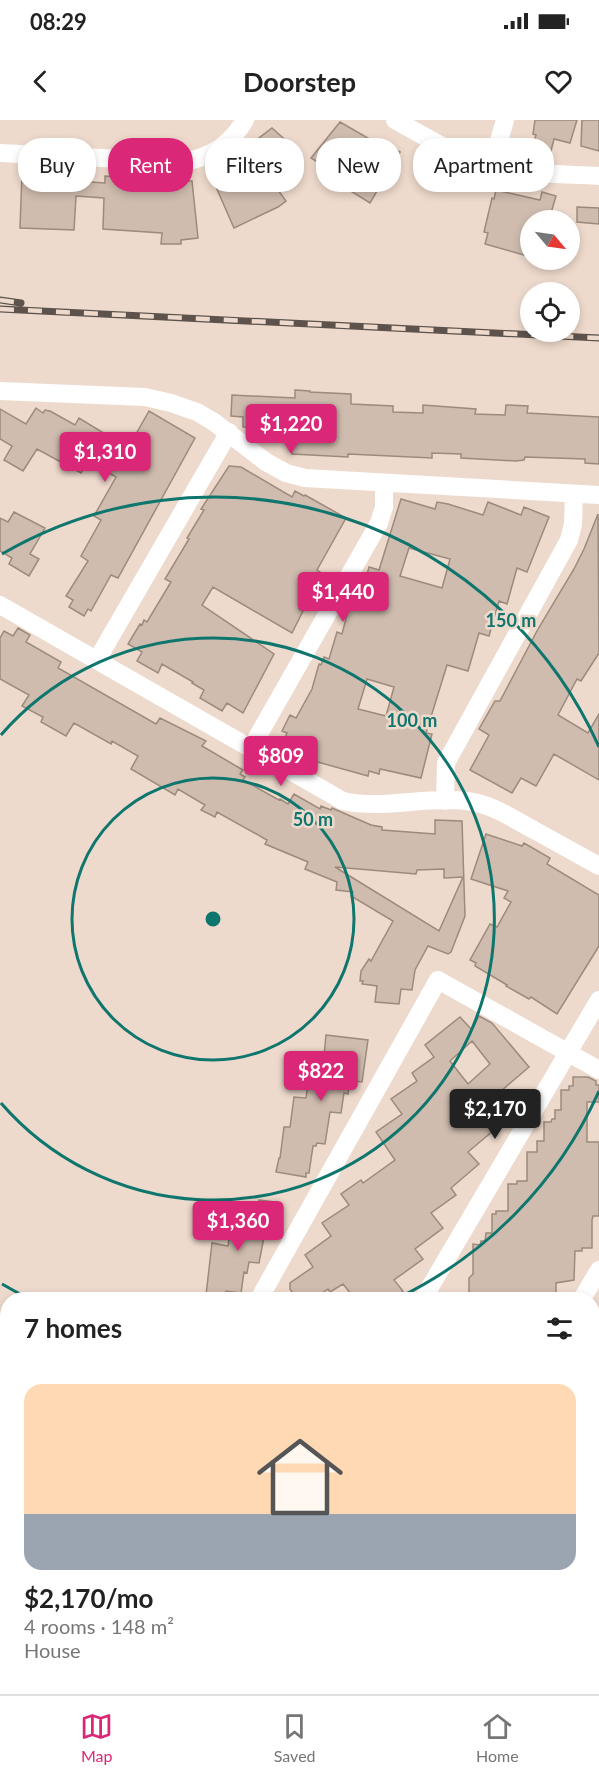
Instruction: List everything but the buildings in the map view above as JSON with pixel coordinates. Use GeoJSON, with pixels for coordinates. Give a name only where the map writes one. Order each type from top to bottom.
{"type":"FeatureCollection","features":[{"type":"Feature","properties":{"kind":"street"},"geometry":{"type":"LineString","coordinates":[[0,153],[188,161],[210,154],[227,143],[245,120]]}},
{"type":"Feature","properties":{"kind":"street"},"geometry":{"type":"LineString","coordinates":[[395,120],[427,138]]}},
{"type":"Feature","properties":{"kind":"street"},"geometry":{"type":"LineString","coordinates":[[500,138],[505,120]]}},
{"type":"Feature","properties":{"kind":"street"},"geometry":{"type":"LineString","coordinates":[[554,173],[599,176]]}},
{"type":"Feature","properties":{"kind":"street"},"geometry":{"type":"LineString","coordinates":[[0,391],[145,397],[171,403],[197,412],[229,432],[266,462],[286,473],[305,478],[599,495]]}},
{"type":"Feature","properties":{"kind":"street"},"geometry":{"type":"LineString","coordinates":[[97,660],[229,432]]}},
{"type":"Feature","properties":{"kind":"street"},"geometry":{"type":"LineString","coordinates":[[250,748],[379,523],[384,507],[384,483]]}},
{"type":"Feature","properties":{"kind":"street"},"geometry":{"type":"LineString","coordinates":[[445,801],[446,763],[569,540],[573,524],[574,494]]}},
{"type":"Feature","properties":{"kind":"street"},"geometry":{"type":"LineString","coordinates":[[0,605],[343,801],[378,806],[445,801],[466,801],[484,805],[502,812],[599,867]]}},
{"type":"Feature","properties":{"kind":"street"},"geometry":{"type":"LineString","coordinates":[[263,1292],[438,980],[599,1070]]}},
{"type":"Feature","properties":{"kind":"street"},"geometry":{"type":"LineString","coordinates":[[427,1292],[599,1000]]}},
{"type":"Feature","properties":{"kind":"street"},"geometry":{"type":"LineString","coordinates":[[586,1292],[599,1270]]}},
{"type":"Feature","properties":{"kind":"railway"},"geometry":{"type":"LineString","coordinates":[[0,300],[21,303]]}},
{"type":"Feature","properties":{"kind":"railway"},"geometry":{"type":"LineString","coordinates":[[0,309],[599,338]]}}]}
